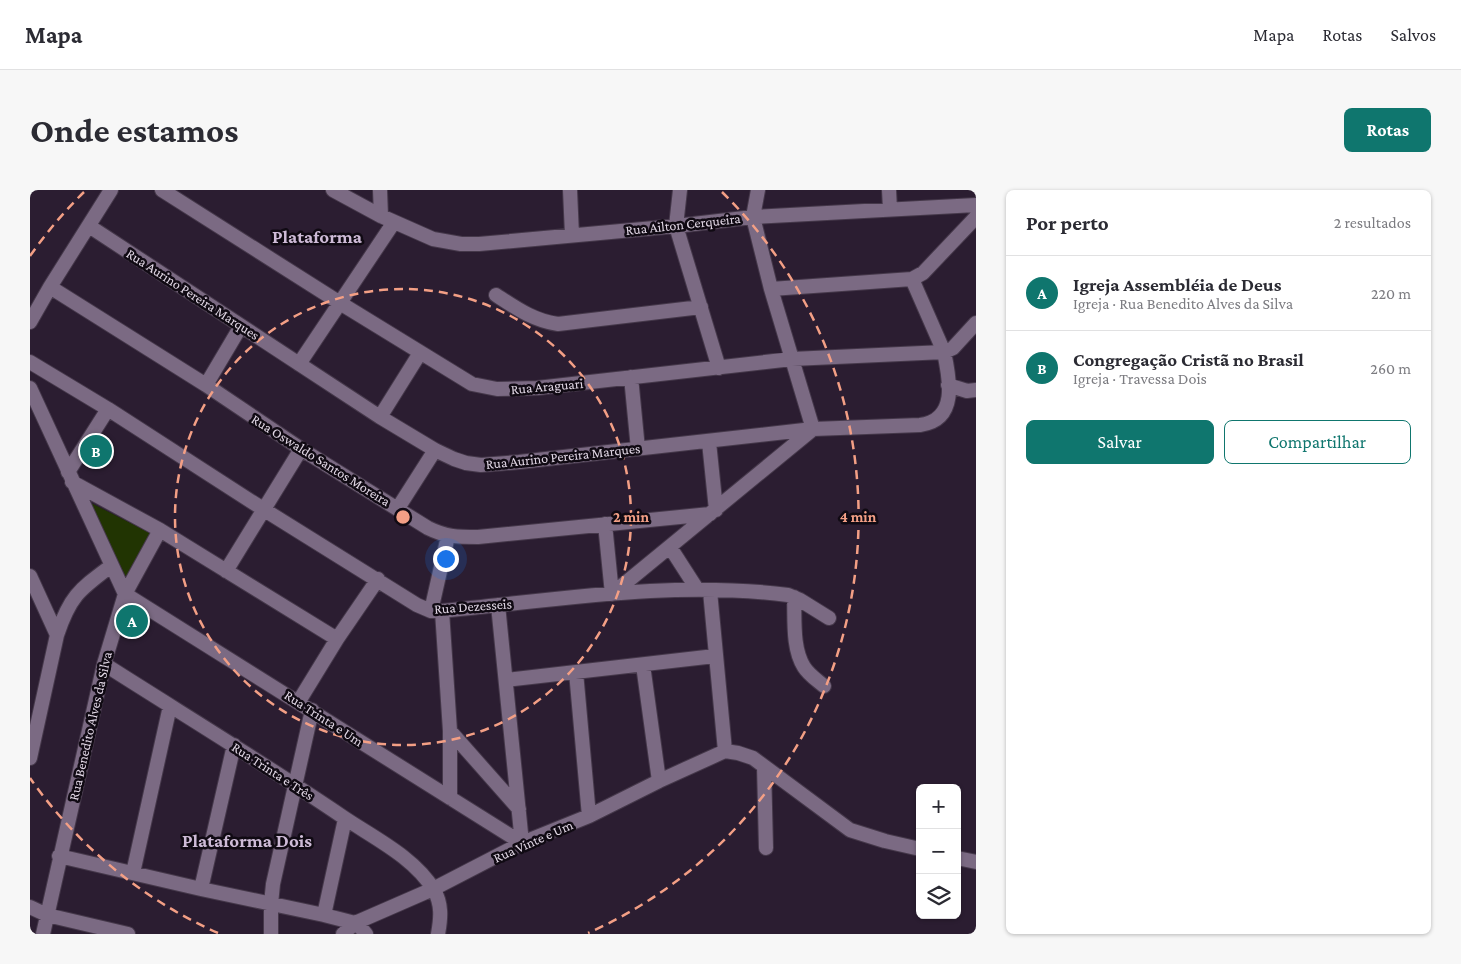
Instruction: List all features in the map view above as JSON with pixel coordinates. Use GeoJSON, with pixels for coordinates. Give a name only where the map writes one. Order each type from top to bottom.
{"type":"FeatureCollection","features":[{"type":"Feature","properties":{"kind":"street"},"geometry":{"type":"LineString","coordinates":[[30,322],[50,286],[111,190]]}},
{"type":"Feature","properties":{"kind":"street","name":"Rua Araguari"},"geometry":{"type":"LineString","coordinates":[[162,190],[472,384],[497,389],[537,388],[792,359],[944,352]]}},
{"type":"Feature","properties":{"kind":"street","name":"Rua Ailton Cerqueira"},"geometry":{"type":"LineString","coordinates":[[333,190],[387,219],[433,239],[460,244],[479,244],[676,226],[753,217],[976,205]]}},
{"type":"Feature","properties":{"kind":"street"},"geometry":{"type":"LineString","coordinates":[[299,364],[340,303],[387,219],[380,190]]}},
{"type":"Feature","properties":{"kind":"street"},"geometry":{"type":"LineString","coordinates":[[570,190],[572,235]]}},
{"type":"Feature","properties":{"kind":"street"},"geometry":{"type":"LineString","coordinates":[[680,190],[676,226],[719,368]]}},
{"type":"Feature","properties":{"kind":"street"},"geometry":{"type":"LineString","coordinates":[[612,594],[813,429],[771,289],[753,217],[758,190]]}},
{"type":"Feature","properties":{"kind":"street"},"geometry":{"type":"LineString","coordinates":[[889,190],[890,209]]}},
{"type":"Feature","properties":{"kind":"street"},"geometry":{"type":"LineString","coordinates":[[771,289],[912,279],[923,273],[976,217]]}},
{"type":"Feature","properties":{"kind":"street","name":"Rua Aurino Pereira Marques"},"geometry":{"type":"LineString","coordinates":[[89,226],[299,364],[435,450],[454,459],[481,465],[709,442],[813,429],[927,424],[934,422],[943,415],[947,405],[948,385]]}},
{"type":"Feature","properties":{"kind":"street"},"geometry":{"type":"LineString","coordinates":[[912,279],[944,352],[948,385],[967,391],[976,390]]}},
{"type":"Feature","properties":{"kind":"street","name":"Rua Oswaldo Santos Moreira"},"geometry":{"type":"LineString","coordinates":[[50,286],[206,385],[301,449],[428,528],[448,536],[478,537],[713,512]]}},
{"type":"Feature","properties":{"kind":"street"},"geometry":{"type":"LineString","coordinates":[[496,295],[528,316],[558,324],[701,307]]}},
{"type":"Feature","properties":{"kind":"street"},"geometry":{"type":"LineString","coordinates":[[944,352],[953,348],[976,323]]}},
{"type":"Feature","properties":{"kind":"street"},"geometry":{"type":"LineString","coordinates":[[206,385],[241,326]]}},
{"type":"Feature","properties":{"kind":"street"},"geometry":{"type":"LineString","coordinates":[[380,416],[420,353]]}},
{"type":"Feature","properties":{"kind":"street","name":"Rua Dezesseis"},"geometry":{"type":"LineString","coordinates":[[30,362],[108,409],[417,605],[436,611],[612,594],[704,590],[780,594],[794,597],[829,618]]}},
{"type":"Feature","properties":{"kind":"street"},"geometry":{"type":"LineString","coordinates":[[631,377],[638,449]]}},
{"type":"Feature","properties":{"kind":"street"},"geometry":{"type":"LineString","coordinates":[[30,388],[125,594]]}},
{"type":"Feature","properties":{"kind":"street"},"geometry":{"type":"LineString","coordinates":[[70,477],[108,409]]}},
{"type":"Feature","properties":{"kind":"street"},"geometry":{"type":"LineString","coordinates":[[709,442],[713,512]]}},
{"type":"Feature","properties":{"kind":"street"},"geometry":{"type":"LineString","coordinates":[[226,571],[301,449]]}},
{"type":"Feature","properties":{"kind":"street"},"geometry":{"type":"LineString","coordinates":[[398,508],[435,450]]}},
{"type":"Feature","properties":{"kind":"street"},"geometry":{"type":"LineString","coordinates":[[70,477],[337,639]]}},
{"type":"Feature","properties":{"kind":"street"},"geometry":{"type":"LineString","coordinates":[[605,524],[612,594]]}},
{"type":"Feature","properties":{"kind":"street","name":"Rua Benedito Alves da Silva"},"geometry":{"type":"LineString","coordinates":[[43,934],[104,664],[125,594],[160,530]]}},
{"type":"Feature","properties":{"kind":"street"},"geometry":{"type":"LineString","coordinates":[[448,536],[436,611],[450,730],[450,798]]}},
{"type":"Feature","properties":{"kind":"street"},"geometry":{"type":"LineString","coordinates":[[670,547],[704,590],[715,656],[725,750],[747,755],[850,830],[916,848]]}},
{"type":"Feature","properties":{"kind":"street"},"geometry":{"type":"LineString","coordinates":[[30,758],[62,620],[79,591],[111,566]]}},
{"type":"Feature","properties":{"kind":"street"},"geometry":{"type":"LineString","coordinates":[[30,576],[57,636]]}},
{"type":"Feature","properties":{"kind":"street"},"geometry":{"type":"LineString","coordinates":[[299,702],[337,639],[378,579]]}},
{"type":"Feature","properties":{"kind":"street","name":"Rua Trinta e Um"},"geometry":{"type":"LineString","coordinates":[[125,594],[522,843]]}},
{"type":"Feature","properties":{"kind":"street"},"geometry":{"type":"LineString","coordinates":[[794,597],[796,637],[800,659],[810,674],[824,686]]}},
{"type":"Feature","properties":{"kind":"street"},"geometry":{"type":"LineString","coordinates":[[498,605],[522,843]]}},
{"type":"Feature","properties":{"kind":"street"},"geometry":{"type":"LineString","coordinates":[[506,680],[715,656]]}},
{"type":"Feature","properties":{"kind":"street","name":"Rua Trinta e Três"},"geometry":{"type":"LineString","coordinates":[[104,664],[296,785],[410,862],[433,889]]}},
{"type":"Feature","properties":{"kind":"street"},"geometry":{"type":"LineString","coordinates":[[644,665],[659,781]]}},
{"type":"Feature","properties":{"kind":"street"},"geometry":{"type":"LineString","coordinates":[[576,672],[589,816]]}},
{"type":"Feature","properties":{"kind":"street"},"geometry":{"type":"LineString","coordinates":[[133,873],[170,706]]}},
{"type":"Feature","properties":{"kind":"street"},"geometry":{"type":"LineString","coordinates":[[271,934],[273,884],[312,710]]}},
{"type":"Feature","properties":{"kind":"street"},"geometry":{"type":"LineString","coordinates":[[450,730],[519,809]]}},
{"type":"Feature","properties":{"kind":"street"},"geometry":{"type":"LineString","coordinates":[[201,889],[234,745]]}},
{"type":"Feature","properties":{"kind":"street","name":"Rua Vinte e Um"},"geometry":{"type":"LineString","coordinates":[[343,934],[355,924],[433,889],[522,843],[589,816],[725,750]]}},
{"type":"Feature","properties":{"kind":"street"},"geometry":{"type":"LineString","coordinates":[[764,766],[766,848]]}},
{"type":"Feature","properties":{"kind":"street"},"geometry":{"type":"LineString","coordinates":[[324,916],[345,818]]}},
{"type":"Feature","properties":{"kind":"street"},"geometry":{"type":"LineString","coordinates":[[60,856],[324,916],[355,924],[366,934]]}},
{"type":"Feature","properties":{"kind":"street"},"geometry":{"type":"LineString","coordinates":[[961,859],[976,862]]}},
{"type":"Feature","properties":{"kind":"street"},"geometry":{"type":"LineString","coordinates":[[433,889],[440,904],[438,934]]}},
{"type":"Feature","properties":{"kind":"street"},"geometry":{"type":"LineString","coordinates":[[30,907],[47,915],[128,934]]}},
{"type":"Feature","properties":{"kind":"green space"},"geometry":{"type":"Polygon","coordinates":[[[89,502],[152,534],[127,579],[89,502]]]}},
{"type":"Feature","properties":{"kind":"place","name":"Congregação Cristã no Brasil"},"geometry":{"type":"Point","coordinates":[96,451]}},
{"type":"Feature","properties":{"kind":"place","name":"Igreja Assembléia de Deus"},"geometry":{"type":"Point","coordinates":[132,621]}},
{"type":"Feature","properties":{"kind":"district","name":"Plataforma"},"geometry":{"type":"Point","coordinates":[317,236]}},
{"type":"Feature","properties":{"kind":"district","name":"Plataforma Dois"},"geometry":{"type":"Point","coordinates":[247,840]}}]}
